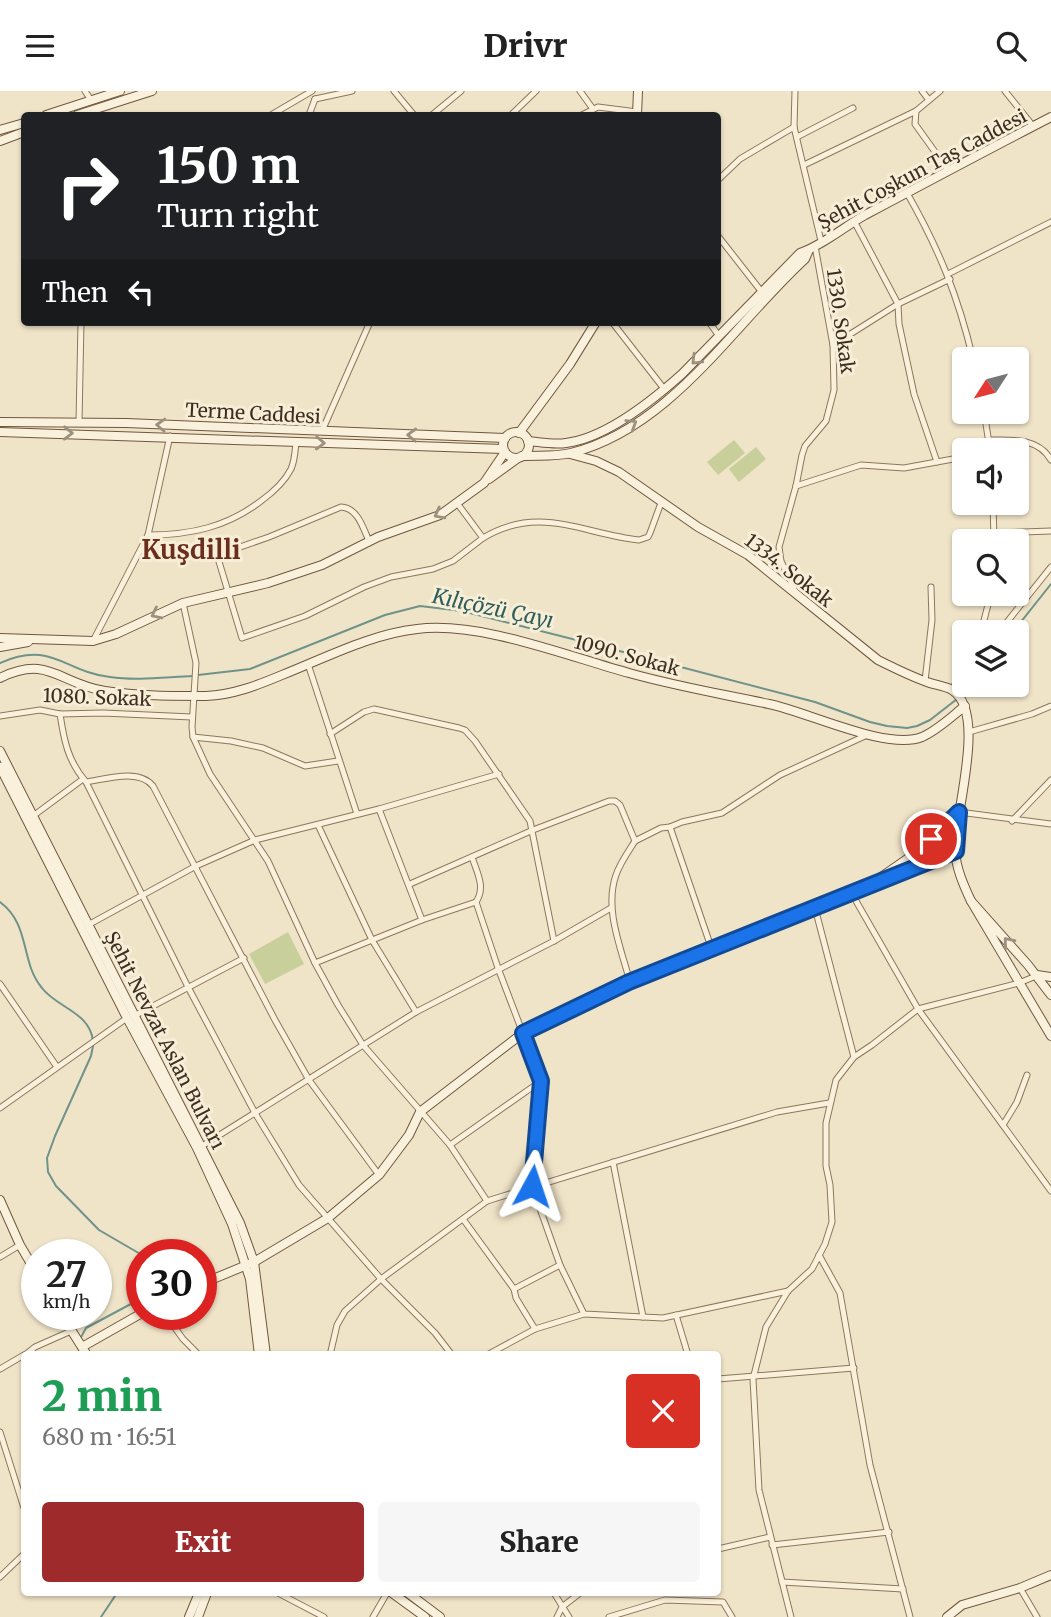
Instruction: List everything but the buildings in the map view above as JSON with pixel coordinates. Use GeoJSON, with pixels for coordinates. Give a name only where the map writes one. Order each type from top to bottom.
{"type":"FeatureCollection","features":[{"type":"Feature","properties":{"kind":"street"},"geometry":{"type":"LineString","coordinates":[[85,91],[91,100]]}},
{"type":"Feature","properties":{"kind":"street"},"geometry":{"type":"LineString","coordinates":[[55,112],[120,91]]}},
{"type":"Feature","properties":{"kind":"street"},"geometry":{"type":"LineString","coordinates":[[90,112],[152,91]]}},
{"type":"Feature","properties":{"kind":"street"},"geometry":{"type":"LineString","coordinates":[[276,112],[313,91],[315,99],[310,112]]}},
{"type":"Feature","properties":{"kind":"street"},"geometry":{"type":"LineString","coordinates":[[315,99],[352,91]]}},
{"type":"Feature","properties":{"kind":"street"},"geometry":{"type":"LineString","coordinates":[[394,91],[412,112]]}},
{"type":"Feature","properties":{"kind":"street"},"geometry":{"type":"LineString","coordinates":[[436,112],[461,91]]}},
{"type":"Feature","properties":{"kind":"street"},"geometry":{"type":"LineString","coordinates":[[515,112],[536,91]]}},
{"type":"Feature","properties":{"kind":"street"},"geometry":{"type":"LineString","coordinates":[[580,91],[593,109]]}},
{"type":"Feature","properties":{"kind":"street"},"geometry":{"type":"LineString","coordinates":[[637,112],[638,91]]}},
{"type":"Feature","properties":{"kind":"street","name":"1330. Sokak"},"geometry":{"type":"LineString","coordinates":[[794,91],[794,127],[804,165],[835,366],[831,407],[826,421],[802,455],[779,553],[797,595]]}},
{"type":"Feature","properties":{"kind":"street"},"geometry":{"type":"LineString","coordinates":[[922,91],[929,100]]}},
{"type":"Feature","properties":{"kind":"street"},"geometry":{"type":"LineString","coordinates":[[804,165],[916,111],[940,91]]}},
{"type":"Feature","properties":{"kind":"street"},"geometry":{"type":"LineString","coordinates":[[1005,91],[1034,127]]}},
{"type":"Feature","properties":{"kind":"street"},"geometry":{"type":"LineString","coordinates":[[588,112],[606,107],[628,112]]}},
{"type":"Feature","properties":{"kind":"street"},"geometry":{"type":"LineString","coordinates":[[797,137],[853,108]]}},
{"type":"Feature","properties":{"kind":"street"},"geometry":{"type":"LineString","coordinates":[[916,111],[915,124],[948,170]]}},
{"type":"Feature","properties":{"kind":"street","name":"Şehit Coşkun Taş Caddesi"},"geometry":{"type":"LineString","coordinates":[[528,441],[567,443],[618,422],[665,390],[800,253],[948,170],[1051,117]]}},
{"type":"Feature","properties":{"kind":"street"},"geometry":{"type":"LineString","coordinates":[[0,130],[21,124]]}},
{"type":"Feature","properties":{"kind":"street"},"geometry":{"type":"LineString","coordinates":[[721,177],[740,159],[794,127]]}},
{"type":"Feature","properties":{"kind":"street"},"geometry":{"type":"LineString","coordinates":[[0,141],[21,133]]}},
{"type":"Feature","properties":{"kind":"street"},"geometry":{"type":"LineString","coordinates":[[907,193],[930,233],[949,276],[970,347]]}},
{"type":"Feature","properties":{"kind":"street"},"geometry":{"type":"LineString","coordinates":[[854,221],[898,304],[899,324],[914,394],[937,462]]}},
{"type":"Feature","properties":{"kind":"street"},"geometry":{"type":"LineString","coordinates":[[833,345],[898,304],[1051,222]]}},
{"type":"Feature","properties":{"kind":"street"},"geometry":{"type":"LineString","coordinates":[[721,240],[761,292]]}},
{"type":"Feature","properties":{"kind":"street","name":"Şehit Coşkun Taş Caddesi"},"geometry":{"type":"LineString","coordinates":[[520,457],[570,454],[624,430],[684,387],[805,260],[815,246]]}},
{"type":"Feature","properties":{"kind":"street"},"geometry":{"type":"LineString","coordinates":[[79,422],[81,326]]}},
{"type":"Feature","properties":{"kind":"street"},"geometry":{"type":"LineString","coordinates":[[322,432],[368,326]]}},
{"type":"Feature","properties":{"kind":"street"},"geometry":{"type":"LineString","coordinates":[[519,433],[595,326]]}},
{"type":"Feature","properties":{"kind":"street"},"geometry":{"type":"LineString","coordinates":[[615,326],[665,390]]}},
{"type":"Feature","properties":{"kind":"street"},"geometry":{"type":"LineString","coordinates":[[712,326],[719,336]]}},
{"type":"Feature","properties":{"kind":"street","name":"Terme Caddesi"},"geometry":{"type":"LineString","coordinates":[[0,422],[79,422],[505,438]]}},
{"type":"Feature","properties":{"kind":"street","name":"Terme Caddesi"},"geometry":{"type":"LineString","coordinates":[[0,432],[504,450]]}},
{"type":"Feature","properties":{"kind":"street"},"geometry":{"type":"LineString","coordinates":[[0,638],[93,641],[116,634],[183,603],[268,583],[310,569],[387,533],[440,515],[520,457],[528,449],[528,441],[519,433],[511,433],[505,438],[504,450],[484,482]]}},
{"type":"Feature","properties":{"kind":"street"},"geometry":{"type":"LineString","coordinates":[[93,641],[148,535],[170,436]]}},
{"type":"Feature","properties":{"kind":"street"},"geometry":{"type":"LineString","coordinates":[[148,535],[200,531],[234,519],[268,496],[290,471],[296,442]]}},
{"type":"Feature","properties":{"kind":"street"},"geometry":{"type":"LineString","coordinates":[[1029,444],[1048,454],[1051,460]]}},
{"type":"Feature","properties":{"kind":"street"},"geometry":{"type":"LineString","coordinates":[[504,450],[510,457],[520,457]]}},
{"type":"Feature","properties":{"kind":"street","name":"1334. Sokak"},"geometry":{"type":"LineString","coordinates":[[570,454],[596,461],[619,472],[698,527],[748,555],[878,660],[901,672],[952,690]]}},
{"type":"Feature","properties":{"kind":"street"},"geometry":{"type":"LineString","coordinates":[[796,486],[861,465],[904,468],[952,459]]}},
{"type":"Feature","properties":{"kind":"street"},"geometry":{"type":"LineString","coordinates":[[457,503],[483,538]]}},
{"type":"Feature","properties":{"kind":"street"},"geometry":{"type":"LineString","coordinates":[[369,541],[355,512],[349,507],[341,507],[217,555],[242,638],[305,616],[391,576],[433,569],[453,561],[483,538],[510,525],[544,523],[578,526],[635,540],[643,539],[650,533],[661,503]]}},
{"type":"Feature","properties":{"kind":"street"},"geometry":{"type":"LineString","coordinates":[[1029,532],[1051,531]]}},
{"type":"Feature","properties":{"kind":"street"},"geometry":{"type":"LineString","coordinates":[[1009,620],[1051,567]]}},
{"type":"Feature","properties":{"kind":"street"},"geometry":{"type":"LineString","coordinates":[[925,681],[932,620],[931,587]]}},
{"type":"Feature","properties":{"kind":"street"},"geometry":{"type":"LineString","coordinates":[[183,603],[196,663],[193,737],[220,792],[268,861],[315,963],[363,1045],[450,1145],[487,1201]]}},
{"type":"Feature","properties":{"kind":"street","name":"1090. Sokak"},"geometry":{"type":"LineString","coordinates":[[0,678],[20,669],[36,668],[106,692],[194,696],[236,692],[399,632],[432,628],[488,633],[660,681],[780,706],[867,735],[903,740],[919,738],[933,731],[965,706]]}},
{"type":"Feature","properties":{"kind":"street"},"geometry":{"type":"LineString","coordinates":[[0,647],[44,640]]}},
{"type":"Feature","properties":{"kind":"street"},"geometry":{"type":"LineString","coordinates":[[308,664],[357,814]]}},
{"type":"Feature","properties":{"kind":"street"},"geometry":{"type":"LineString","coordinates":[[958,697],[965,706],[969,731],[956,851],[961,882],[1051,1036]]}},
{"type":"Feature","properties":{"kind":"street"},"geometry":{"type":"LineString","coordinates":[[969,731],[1032,714],[1051,706]]}},
{"type":"Feature","properties":{"kind":"street"},"geometry":{"type":"LineString","coordinates":[[330,734],[364,712],[374,709],[459,728],[469,734],[526,813],[533,830],[554,941]]}},
{"type":"Feature","properties":{"kind":"street","name":"1080. Sokak"},"geometry":{"type":"LineString","coordinates":[[0,716],[40,710],[60,714],[192,717]]}},
{"type":"Feature","properties":{"kind":"street"},"geometry":{"type":"LineString","coordinates":[[60,714],[66,750],[144,894],[188,987],[255,1113],[299,1185],[381,1279],[450,1351]]}},
{"type":"Feature","properties":{"kind":"street"},"geometry":{"type":"LineString","coordinates":[[629,982],[611,908],[617,871],[635,841],[661,828],[722,813],[780,775],[867,735]]}},
{"type":"Feature","properties":{"kind":"street"},"geometry":{"type":"LineString","coordinates":[[193,737],[263,748],[305,766],[338,761]]}},
{"type":"Feature","properties":{"kind":"street","name":"Şehit Nevzat Aslan Bulvarı"},"geometry":{"type":"LineString","coordinates":[[0,751],[88,925],[251,1263],[259,1351]]}},
{"type":"Feature","properties":{"kind":"street","name":"Şehit Nevzat Aslan Bulvarı"},"geometry":{"type":"LineString","coordinates":[[0,767],[202,1146],[240,1223],[251,1263],[265,1351]]}},
{"type":"Feature","properties":{"kind":"street"},"geometry":{"type":"LineString","coordinates":[[88,925],[196,866],[255,840],[379,809],[499,774]]}},
{"type":"Feature","properties":{"kind":"street"},"geometry":{"type":"LineString","coordinates":[[33,816],[84,781],[132,776],[149,780],[309,1080],[379,1175]]}},
{"type":"Feature","properties":{"kind":"street"},"geometry":{"type":"LineString","coordinates":[[1012,821],[1051,780]]}},
{"type":"Feature","properties":{"kind":"street"},"geometry":{"type":"LineString","coordinates":[[410,884],[533,830],[609,801],[620,805],[635,841]]}},
{"type":"Feature","properties":{"kind":"street"},"geometry":{"type":"LineString","coordinates":[[379,809],[422,920]]}},
{"type":"Feature","properties":{"kind":"street"},"geometry":{"type":"LineString","coordinates":[[959,812],[1051,824]]}},
{"type":"Feature","properties":{"kind":"street"},"geometry":{"type":"LineString","coordinates":[[870,885],[917,852],[959,812]]}},
{"type":"Feature","properties":{"kind":"street"},"geometry":{"type":"LineString","coordinates":[[318,825],[372,940],[416,1012]]}},
{"type":"Feature","properties":{"kind":"street"},"geometry":{"type":"LineString","coordinates":[[670,827],[712,950]]}},
{"type":"Feature","properties":{"kind":"street"},"geometry":{"type":"LineString","coordinates":[[217,1277],[251,1263],[328,1218],[379,1175],[409,1135],[420,1112],[523,1033],[629,982],[956,851]]}},
{"type":"Feature","properties":{"kind":"street"},"geometry":{"type":"LineString","coordinates":[[315,963],[475,902],[481,895],[482,886],[472,857]]}},
{"type":"Feature","properties":{"kind":"street"},"geometry":{"type":"LineString","coordinates":[[852,894],[918,1009],[1051,1191]]}},
{"type":"Feature","properties":{"kind":"street"},"geometry":{"type":"LineString","coordinates":[[971,901],[1037,975],[1051,995]]}},
{"type":"Feature","properties":{"kind":"street"},"geometry":{"type":"LineString","coordinates":[[475,902],[541,1081],[532,1186],[560,1265],[584,1314]]}},
{"type":"Feature","properties":{"kind":"street"},"geometry":{"type":"LineString","coordinates":[[202,1146],[416,1012],[554,941],[611,908]]}},
{"type":"Feature","properties":{"kind":"street"},"geometry":{"type":"LineString","coordinates":[[815,908],[854,1057]]}},
{"type":"Feature","properties":{"kind":"street"},"geometry":{"type":"LineString","coordinates":[[0,1108],[131,1017],[244,958]]}},
{"type":"Feature","properties":{"kind":"street"},"geometry":{"type":"LineString","coordinates":[[791,1617],[760,1490],[753,1375],[766,1327],[788,1291],[812,1269],[832,1221],[824,1144],[829,1103],[836,1080],[854,1057],[918,1009],[1020,983],[1037,975],[1051,977]]}},
{"type":"Feature","properties":{"kind":"street"},"geometry":{"type":"LineString","coordinates":[[0,984],[57,1067]]}},
{"type":"Feature","properties":{"kind":"street"},"geometry":{"type":"LineString","coordinates":[[1003,1125],[1017,1102],[1027,1075]]}},
{"type":"Feature","properties":{"kind":"street"},"geometry":{"type":"LineString","coordinates":[[450,1145],[541,1081]]}},
{"type":"Feature","properties":{"kind":"street"},"geometry":{"type":"LineString","coordinates":[[331,1351],[333,1337],[345,1311],[381,1279],[487,1201],[777,1112],[829,1103]]}},
{"type":"Feature","properties":{"kind":"street"},"geometry":{"type":"LineString","coordinates":[[613,1163],[643,1317]]}},
{"type":"Feature","properties":{"kind":"street"},"geometry":{"type":"LineString","coordinates":[[0,1200],[20,1245],[0,1258]]}},
{"type":"Feature","properties":{"kind":"street"},"geometry":{"type":"LineString","coordinates":[[463,1219],[514,1289],[516,1298],[535,1329]]}},
{"type":"Feature","properties":{"kind":"street"},"geometry":{"type":"LineString","coordinates":[[819,1255],[840,1293],[870,1465],[910,1617]]}},
{"type":"Feature","properties":{"kind":"street"},"geometry":{"type":"LineString","coordinates":[[514,1289],[560,1265]]}},
{"type":"Feature","properties":{"kind":"street"},"geometry":{"type":"LineString","coordinates":[[494,1351],[535,1329],[584,1314],[653,1319],[788,1291]]}},
{"type":"Feature","properties":{"kind":"street"},"geometry":{"type":"LineString","coordinates":[[676,1315],[687,1351]]}},
{"type":"Feature","properties":{"kind":"street"},"geometry":{"type":"LineString","coordinates":[[30,1351],[71,1331],[84,1351],[126,1323]]}},
{"type":"Feature","properties":{"kind":"street"},"geometry":{"type":"LineString","coordinates":[[177,1330],[195,1351]]}},
{"type":"Feature","properties":{"kind":"street"},"geometry":{"type":"LineString","coordinates":[[0,1370],[21,1357]]}},
{"type":"Feature","properties":{"kind":"street"},"geometry":{"type":"LineString","coordinates":[[721,1379],[854,1368]]}},
{"type":"Feature","properties":{"kind":"street"},"geometry":{"type":"LineString","coordinates":[[0,1432],[2,1446],[21,1500]]}},
{"type":"Feature","properties":{"kind":"street"},"geometry":{"type":"LineString","coordinates":[[772,1545],[889,1532]]}},
{"type":"Feature","properties":{"kind":"street"},"geometry":{"type":"LineString","coordinates":[[721,1548],[770,1537]]}},
{"type":"Feature","properties":{"kind":"street"},"geometry":{"type":"LineString","coordinates":[[0,1577],[21,1557]]}},
{"type":"Feature","properties":{"kind":"street"},"geometry":{"type":"LineString","coordinates":[[947,1617],[962,1605],[1020,1588],[1051,1575]]}},
{"type":"Feature","properties":{"kind":"street"},"geometry":{"type":"LineString","coordinates":[[782,1582],[904,1589]]}},
{"type":"Feature","properties":{"kind":"street"},"geometry":{"type":"LineString","coordinates":[[1020,1588],[1037,1617]]}},
{"type":"Feature","properties":{"kind":"street"},"geometry":{"type":"LineString","coordinates":[[189,1617],[198,1596]]}},
{"type":"Feature","properties":{"kind":"street"},"geometry":{"type":"LineString","coordinates":[[198,1617],[206,1596]]}},
{"type":"Feature","properties":{"kind":"street"},"geometry":{"type":"LineString","coordinates":[[284,1596],[324,1617]]}},
{"type":"Feature","properties":{"kind":"street"},"geometry":{"type":"LineString","coordinates":[[373,1617],[388,1596]]}},
{"type":"Feature","properties":{"kind":"street"},"geometry":{"type":"LineString","coordinates":[[394,1596],[425,1617]]}},
{"type":"Feature","properties":{"kind":"street"},"geometry":{"type":"LineString","coordinates":[[412,1596],[440,1617]]}},
{"type":"Feature","properties":{"kind":"street"},"geometry":{"type":"LineString","coordinates":[[556,1596],[569,1617]]}},
{"type":"Feature","properties":{"kind":"street"},"geometry":{"type":"LineString","coordinates":[[557,1617],[562,1607],[576,1596]]}},
{"type":"Feature","properties":{"kind":"street"},"geometry":{"type":"LineString","coordinates":[[609,1617],[664,1596],[723,1602],[732,1617]]}},
{"type":"Feature","properties":{"kind":"green space"},"geometry":{"type":"Polygon","coordinates":[[[734,440],[745,453],[718,475],[707,462],[734,440]]]}},
{"type":"Feature","properties":{"kind":"green space"},"geometry":{"type":"Polygon","coordinates":[[[756,447],[766,459],[739,482],[729,469],[756,447]]]}},
{"type":"Feature","properties":{"kind":"green space"},"geometry":{"type":"Polygon","coordinates":[[[288,932],[304,964],[265,984],[249,954],[288,932]]]}},
{"type":"Feature","properties":{"kind":"waterway","name":"Kılıçözü Çayı"},"geometry":{"type":"LineString","coordinates":[[1022,620],[1051,584]]}},
{"type":"Feature","properties":{"kind":"waterway","name":"Kılıçözü Çayı"},"geometry":{"type":"LineString","coordinates":[[198,675],[250,669],[385,615],[420,606],[462,611],[608,648],[815,702],[887,726],[917,726],[930,720],[957,699]]}},
{"type":"Feature","properties":{"kind":"waterway","name":"Kılıçözü Çayı"},"geometry":{"type":"LineString","coordinates":[[0,663],[33,655],[57,659],[94,674],[110,677],[141,679],[193,676]]}},
{"type":"Feature","properties":{"kind":"waterway"},"geometry":{"type":"LineString","coordinates":[[0,902],[17,921],[35,978],[48,995],[86,1023],[93,1041]]}},
{"type":"Feature","properties":{"kind":"waterway"},"geometry":{"type":"LineString","coordinates":[[93,1046],[47,1158],[48,1172],[56,1186],[99,1230],[126,1246]]}},
{"type":"Feature","properties":{"kind":"waterway"},"geometry":{"type":"LineString","coordinates":[[80,1339],[86,1328],[126,1307]]}},
{"type":"Feature","properties":{"kind":"waterway"},"geometry":{"type":"LineString","coordinates":[[101,1617],[115,1596]]}},
{"type":"Feature","properties":{"kind":"district","name":"Kuşdilli"},"geometry":{"type":"Point","coordinates":[191,549]}},
{"type":"Feature","properties":{"kind":"route"},"geometry":{"type":"LineString","coordinates":[[532,1186],[541,1081],[523,1033],[629,982],[956,851],[959,812],[931,839]]}}]}
